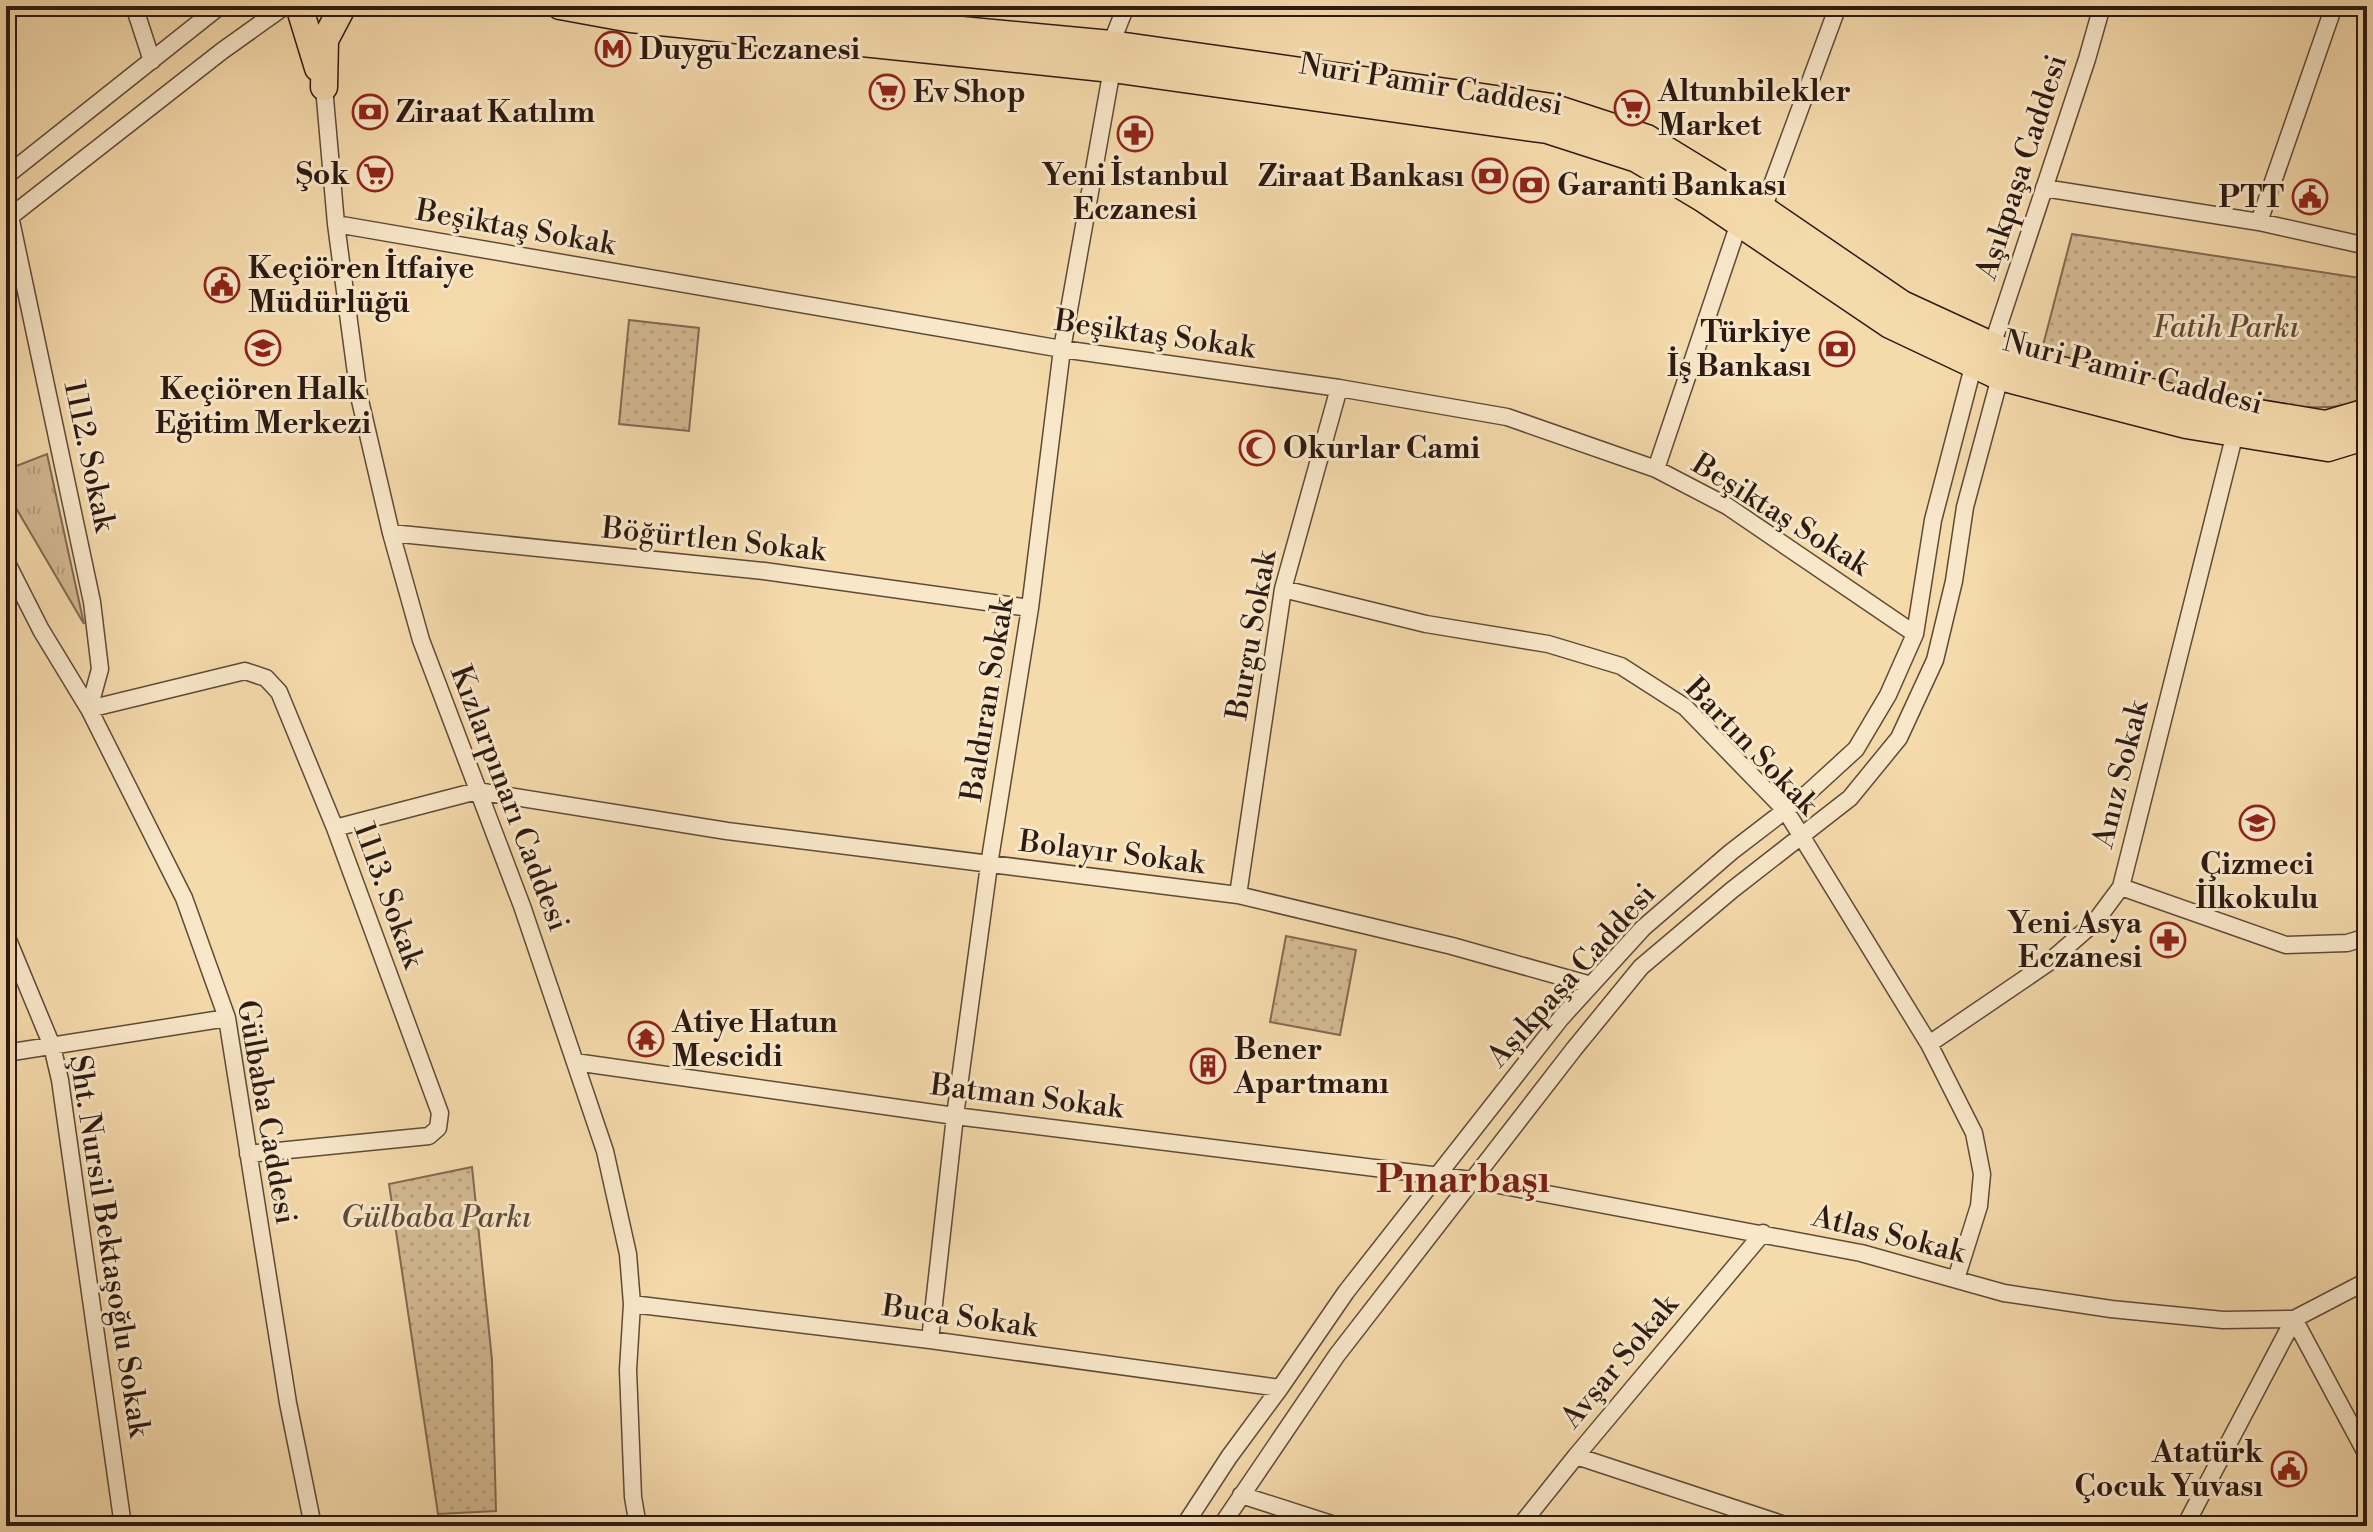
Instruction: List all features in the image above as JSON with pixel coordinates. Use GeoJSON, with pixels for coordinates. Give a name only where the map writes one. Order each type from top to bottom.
{"type":"FeatureCollection","features":[{"type":"Feature","properties":{"kind":"main road"},"geometry":{"type":"LineString","coordinates":[[299,6],[324,87]]}},
{"type":"Feature","properties":{"kind":"main road"},"geometry":{"type":"LineString","coordinates":[[306,6],[332,10],[342,6]]}},
{"type":"Feature","properties":{"kind":"main road"},"geometry":{"type":"LineString","coordinates":[[324,87],[325,40],[342,6]]}},
{"type":"Feature","properties":{"kind":"main road","name":"Nuri Pamir Caddesi"},"geometry":{"type":"LineString","coordinates":[[560,6],[631,19],[1111,57],[1552,107],[1647,138],[1763,209],[1983,355],[2000,377],[2186,425],[2328,448],[2367,436]]}},
{"type":"Feature","properties":{"kind":"main road","name":"Nuri Pamir Caddesi"},"geometry":{"type":"LineString","coordinates":[[707,6],[849,13],[1547,130],[1637,159],[1739,223],[1890,325],[1949,354],[1983,355],[2028,362],[2191,402],[2326,424],[2367,412]]}},
{"type":"Feature","properties":{"kind":"street"},"geometry":{"type":"LineString","coordinates":[[134,6],[152,61]]}},
{"type":"Feature","properties":{"kind":"street"},"geometry":{"type":"LineString","coordinates":[[6,176],[220,6]]}},
{"type":"Feature","properties":{"kind":"street"},"geometry":{"type":"LineString","coordinates":[[8,218],[222,51],[285,6]]}},
{"type":"Feature","properties":{"kind":"street","name":"Baldıran Sokak"},"geometry":{"type":"LineString","coordinates":[[930,1340],[955,1116],[989,865],[1030,608],[1062,349],[1111,57],[1126,6]]}},
{"type":"Feature","properties":{"kind":"street"},"geometry":{"type":"LineString","coordinates":[[1763,209],[1838,6]]}},
{"type":"Feature","properties":{"kind":"street","name":"Aşıkpaşa Caddesi"},"geometry":{"type":"LineString","coordinates":[[1184,1526],[1346,1292],[1561,1018],[1643,928],[1731,852],[1786,811],[1856,749],[1888,695],[1915,634],[1933,520],[1983,355],[2044,188],[2102,6]]}},
{"type":"Feature","properties":{"kind":"street"},"geometry":{"type":"LineString","coordinates":[[2259,222],[2334,6]]}},
{"type":"Feature","properties":{"kind":"street","name":"Kızlarpınarı Caddesi"},"geometry":{"type":"LineString","coordinates":[[324,87],[336,224],[359,396],[391,533],[421,640],[522,906],[605,1151],[628,1254],[632,1304],[628,1370],[633,1497],[638,1526]]}},
{"type":"Feature","properties":{"kind":"street"},"geometry":{"type":"LineString","coordinates":[[2044,188],[2259,222],[2367,246]]}},
{"type":"Feature","properties":{"kind":"street","name":"1112. Sokak"},"geometry":{"type":"LineString","coordinates":[[8,218],[92,602],[100,669],[89,709]]}},
{"type":"Feature","properties":{"kind":"street"},"geometry":{"type":"LineString","coordinates":[[1656,469],[1739,223]]}},
{"type":"Feature","properties":{"kind":"street","name":"Beşiktaş Sokak"},"geometry":{"type":"LineString","coordinates":[[336,224],[1062,349],[1339,388],[1507,417],[1656,469],[1727,506],[1915,634]]}},
{"type":"Feature","properties":{"kind":"street","name":"Aşıkpaşa Caddesi"},"geometry":{"type":"LineString","coordinates":[[1221,1526],[1337,1355],[1641,967],[1732,890],[1850,798],[1899,738],[1935,660],[1954,581],[1965,507],[2000,377]]}},
{"type":"Feature","properties":{"kind":"street","name":"Burgu Sokak"},"geometry":{"type":"LineString","coordinates":[[1238,895],[1283,589],[1339,388]]}},
{"type":"Feature","properties":{"kind":"street","name":"Anız Sokak"},"geometry":{"type":"LineString","coordinates":[[1929,1044],[2048,963],[2095,922],[2121,887],[2235,433]]}},
{"type":"Feature","properties":{"kind":"street","name":"Böğürtlen Sokak"},"geometry":{"type":"LineString","coordinates":[[391,533],[764,571],[1030,608]]}},
{"type":"Feature","properties":{"kind":"street","name":"Gülbaba Caddesi"},"geometry":{"type":"LineString","coordinates":[[6,561],[41,630],[89,709],[184,898],[227,1018],[288,1403],[313,1526]]}},
{"type":"Feature","properties":{"kind":"street","name":"Bartın Sokak"},"geometry":{"type":"LineString","coordinates":[[1283,589],[1426,624],[1548,644],[1621,666],[1685,707],[1786,811],[1929,1044],[1974,1133],[1982,1174],[1979,1206],[1956,1279]]}},
{"type":"Feature","properties":{"kind":"street","name":"1113. Sokak"},"geometry":{"type":"LineString","coordinates":[[89,709],[245,671],[266,678],[279,692],[335,828],[440,1113],[438,1128],[429,1136],[248,1154]]}},
{"type":"Feature","properties":{"kind":"street"},"geometry":{"type":"LineString","coordinates":[[335,828],[477,791]]}},
{"type":"Feature","properties":{"kind":"street","name":"Bolayır Sokak"},"geometry":{"type":"LineString","coordinates":[[477,791],[727,831],[1238,895],[1452,946],[1591,985]]}},
{"type":"Feature","properties":{"kind":"street"},"geometry":{"type":"LineString","coordinates":[[2121,887],[2286,945],[2347,943],[2367,937]]}},
{"type":"Feature","properties":{"kind":"street","name":"Şht. Nursil Bektaşoğlu Sokak"},"geometry":{"type":"LineString","coordinates":[[6,935],[52,1046],[60,1080],[123,1526]]}},
{"type":"Feature","properties":{"kind":"street"},"geometry":{"type":"LineString","coordinates":[[6,1053],[227,1018]]}},
{"type":"Feature","properties":{"kind":"street","name":"Batman Sokak"},"geometry":{"type":"LineString","coordinates":[[575,1062],[955,1116],[1472,1180]]}},
{"type":"Feature","properties":{"kind":"street","name":"Atlas Sokak"},"geometry":{"type":"LineString","coordinates":[[1472,1180],[1861,1253],[2004,1293],[2111,1309],[2223,1320],[2294,1319]]}},
{"type":"Feature","properties":{"kind":"street","name":"Avşar Sokak"},"geometry":{"type":"LineString","coordinates":[[1520,1526],[1763,1233]]}},
{"type":"Feature","properties":{"kind":"street"},"geometry":{"type":"LineString","coordinates":[[2185,1526],[2294,1319],[2367,1281]]}},
{"type":"Feature","properties":{"kind":"street","name":"Buca Sokak"},"geometry":{"type":"LineString","coordinates":[[632,1304],[930,1340],[1280,1388]]}},
{"type":"Feature","properties":{"kind":"street"},"geometry":{"type":"LineString","coordinates":[[2294,1319],[2367,1455]]}},
{"type":"Feature","properties":{"kind":"street"},"geometry":{"type":"LineString","coordinates":[[1576,1456],[1788,1526]]}},
{"type":"Feature","properties":{"kind":"street"},"geometry":{"type":"LineString","coordinates":[[1241,1495],[1338,1526]]}},
{"type":"Feature","properties":{"kind":"green space","name":"Fatih Parkı"},"geometry":{"type":"Polygon","coordinates":[[[2072,234],[2367,279],[2367,400],[2324,407],[2224,396],[2041,353],[2072,234]]]}},
{"type":"Feature","properties":{"kind":"green space"},"geometry":{"type":"Polygon","coordinates":[[[629,320],[699,328],[689,431],[619,424],[629,320]]]}},
{"type":"Feature","properties":{"kind":"green space"},"geometry":{"type":"Polygon","coordinates":[[[47,454],[84,624],[6,491],[6,470],[47,454]]]}},
{"type":"Feature","properties":{"kind":"green space"},"geometry":{"type":"Polygon","coordinates":[[[1286,936],[1356,950],[1340,1035],[1270,1022],[1286,936]]]}},
{"type":"Feature","properties":{"kind":"green space","name":"Gülbaba Parkı"},"geometry":{"type":"Polygon","coordinates":[[[472,1167],[492,1360],[496,1511],[438,1514],[389,1184],[472,1167]]]}},
{"type":"Feature","properties":{"kind":"place","name":"Duygu Eczanesi"},"geometry":{"type":"Point","coordinates":[613,49]}},
{"type":"Feature","properties":{"kind":"place","name":"Ev Shop"},"geometry":{"type":"Point","coordinates":[887,92]}},
{"type":"Feature","properties":{"kind":"place","name":"Altunbilekler Market"},"geometry":{"type":"Point","coordinates":[1632,108]}},
{"type":"Feature","properties":{"kind":"place","name":"Ziraat Katılım"},"geometry":{"type":"Point","coordinates":[370,112]}},
{"type":"Feature","properties":{"kind":"place","name":"Yeni İstanbul Eczanesi"},"geometry":{"type":"Point","coordinates":[1135,134]}},
{"type":"Feature","properties":{"kind":"place","name":"Şok"},"geometry":{"type":"Point","coordinates":[375,174]}},
{"type":"Feature","properties":{"kind":"place","name":"Ziraat Bankası"},"geometry":{"type":"Point","coordinates":[1490,176]}},
{"type":"Feature","properties":{"kind":"place","name":"Garanti Bankası"},"geometry":{"type":"Point","coordinates":[1531,185]}},
{"type":"Feature","properties":{"kind":"place","name":"PTT"},"geometry":{"type":"Point","coordinates":[2310,197]}},
{"type":"Feature","properties":{"kind":"place","name":"Keçiören İtfaiye Müdürlüğü"},"geometry":{"type":"Point","coordinates":[222,285]}},
{"type":"Feature","properties":{"kind":"place","name":"Keçiören Halk Eğitim Merkezi"},"geometry":{"type":"Point","coordinates":[263,348]}},
{"type":"Feature","properties":{"kind":"place","name":"Türkiye İş Bankası"},"geometry":{"type":"Point","coordinates":[1837,349]}},
{"type":"Feature","properties":{"kind":"place","name":"Okurlar Cami"},"geometry":{"type":"Point","coordinates":[1257,448]}},
{"type":"Feature","properties":{"kind":"place","name":"Çizmeci İlkokulu"},"geometry":{"type":"Point","coordinates":[2257,823]}},
{"type":"Feature","properties":{"kind":"place","name":"Yeni Asya Eczanesi"},"geometry":{"type":"Point","coordinates":[2168,940]}},
{"type":"Feature","properties":{"kind":"place","name":"Atiye Hatun Mescidi"},"geometry":{"type":"Point","coordinates":[646,1039]}},
{"type":"Feature","properties":{"kind":"place","name":"Bener Apartmanı"},"geometry":{"type":"Point","coordinates":[1208,1066]}},
{"type":"Feature","properties":{"kind":"place","name":"Atatürk Çocuk Yuvası"},"geometry":{"type":"Point","coordinates":[2289,1469]}},
{"type":"Feature","properties":{"kind":"district","name":"Pınarbaşı"},"geometry":{"type":"Point","coordinates":[1463,1179]}}]}
